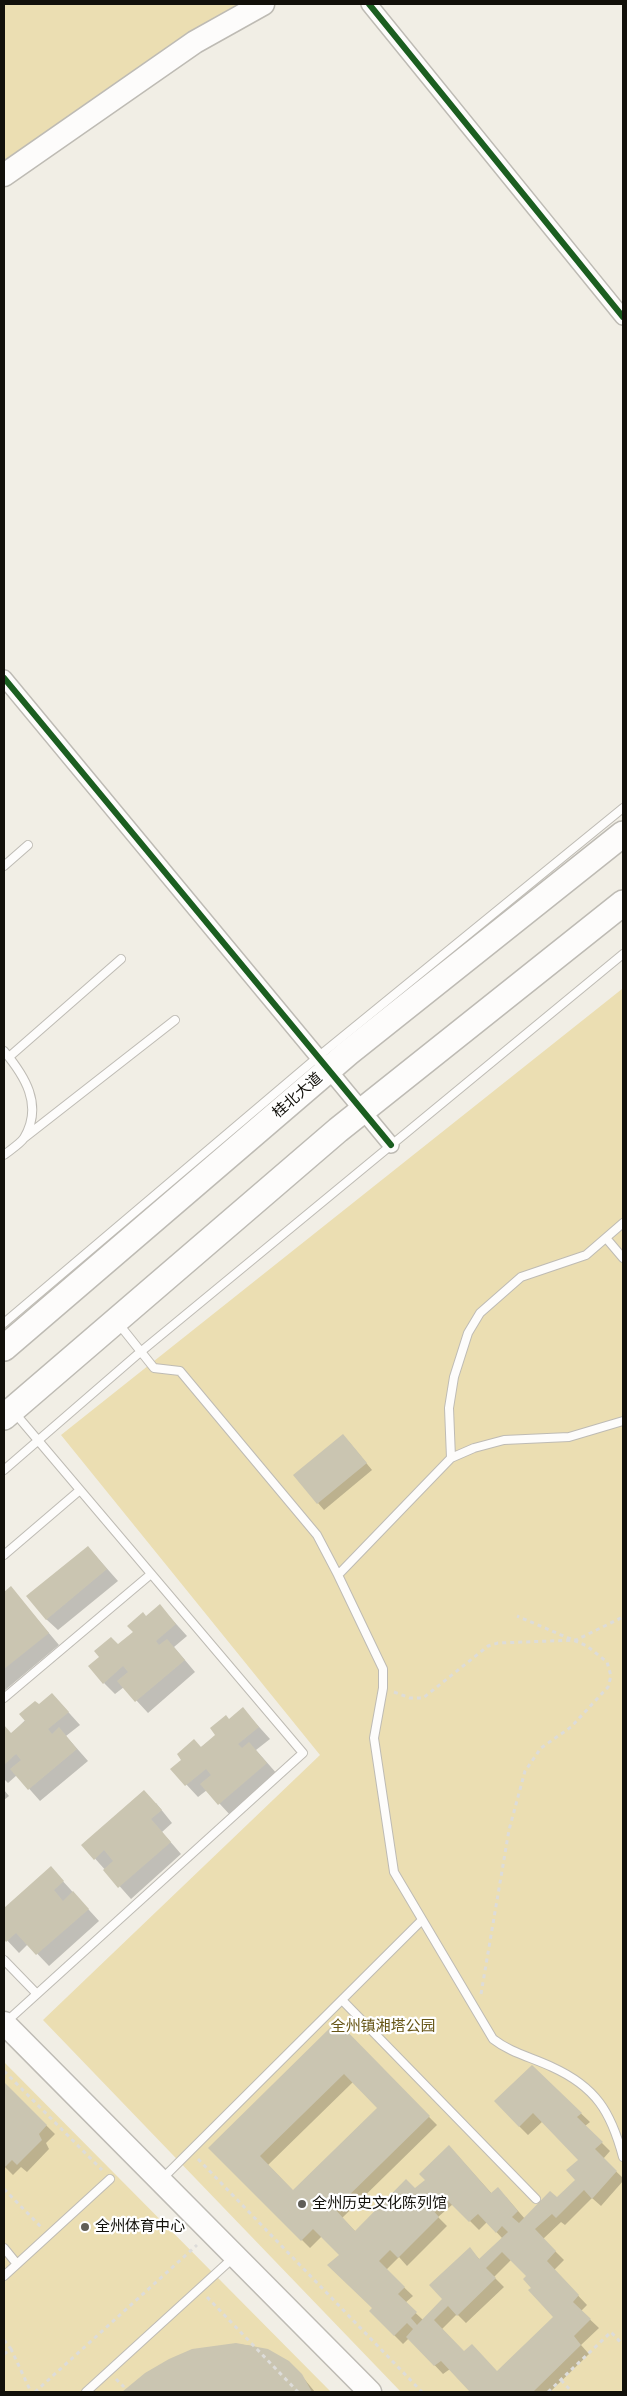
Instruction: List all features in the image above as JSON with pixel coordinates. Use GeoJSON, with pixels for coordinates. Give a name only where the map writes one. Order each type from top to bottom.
{"type":"FeatureCollection","features":[{"type":"Feature","properties":{"kind":"main road"},"geometry":{"type":"LineString","coordinates":[[4,175],[195,42],[263,4]]}},
{"type":"Feature","properties":{"kind":"main road","name":"桂北大道"},"geometry":{"type":"LineString","coordinates":[[4,1348],[325,1062],[623,834]]}},
{"type":"Feature","properties":{"kind":"main road"},"geometry":{"type":"LineString","coordinates":[[8,1413],[363,1110],[623,903]]}},
{"type":"Feature","properties":{"kind":"main road"},"geometry":{"type":"LineString","coordinates":[[4,2023],[370,2392]]}},
{"type":"Feature","properties":{"kind":"street"},"geometry":{"type":"LineString","coordinates":[[369,4],[623,317]]}},
{"type":"Feature","properties":{"kind":"street"},"geometry":{"type":"LineString","coordinates":[[4,678],[325,1062],[391,1145]]}},
{"type":"Feature","properties":{"kind":"lane"},"geometry":{"type":"LineString","coordinates":[[4,1323],[325,1062],[623,808]]}},
{"type":"Feature","properties":{"kind":"lane"},"geometry":{"type":"LineString","coordinates":[[4,866],[28,845]]}},
{"type":"Feature","properties":{"kind":"lane"},"geometry":{"type":"LineString","coordinates":[[4,1470],[141,1352],[623,954]]}},
{"type":"Feature","properties":{"kind":"lane"},"geometry":{"type":"LineString","coordinates":[[24,1138],[31,1117],[31,1095],[26,1081],[6,1054],[121,959]]}},
{"type":"Feature","properties":{"kind":"lane"},"geometry":{"type":"LineString","coordinates":[[4,1156],[24,1138],[175,1020]]}},
{"type":"Feature","properties":{"kind":"lane"},"geometry":{"type":"LineString","coordinates":[[451,1458],[449,1408],[454,1377],[468,1333],[480,1313],[521,1277],[586,1255],[623,1223]]}},
{"type":"Feature","properties":{"kind":"lane"},"geometry":{"type":"LineString","coordinates":[[606,1238],[623,1258]]}},
{"type":"Feature","properties":{"kind":"lane"},"geometry":{"type":"LineString","coordinates":[[116,1320],[154,1368],[180,1371],[317,1535],[383,1669],[383,1688],[374,1738],[394,1872],[478,2012],[487,2032],[501,2046],[513,2053],[552,2067],[596,2095],[616,2130],[623,2157]]}},
{"type":"Feature","properties":{"kind":"lane"},"geometry":{"type":"LineString","coordinates":[[4,2023],[303,1753],[39,1441],[8,1413]]}},
{"type":"Feature","properties":{"kind":"lane"},"geometry":{"type":"LineString","coordinates":[[338,1575],[451,1458],[474,1448],[504,1440],[569,1437],[623,1421]]}},
{"type":"Feature","properties":{"kind":"lane"},"geometry":{"type":"LineString","coordinates":[[4,1555],[80,1490]]}},
{"type":"Feature","properties":{"kind":"lane"},"geometry":{"type":"LineString","coordinates":[[4,1698],[151,1574]]}},
{"type":"Feature","properties":{"kind":"lane"},"geometry":{"type":"LineString","coordinates":[[161,2181],[422,1920]]}},
{"type":"Feature","properties":{"kind":"lane"},"geometry":{"type":"LineString","coordinates":[[4,1960],[37,1994]]}},
{"type":"Feature","properties":{"kind":"lane"},"geometry":{"type":"LineString","coordinates":[[342,2000],[536,2199]]}},
{"type":"Feature","properties":{"kind":"lane"},"geometry":{"type":"LineString","coordinates":[[4,2276],[110,2179]]}},
{"type":"Feature","properties":{"kind":"lane"},"geometry":{"type":"LineString","coordinates":[[4,2248],[17,2264]]}},
{"type":"Feature","properties":{"kind":"lane"},"geometry":{"type":"LineString","coordinates":[[86,2392],[236,2256]]}},
{"type":"Feature","properties":{"kind":"path"},"geometry":{"type":"LineString","coordinates":[[478,2012],[509,1830],[525,1771],[541,1748],[571,1727],[608,1687],[611,1676],[607,1662],[576,1640],[517,1616]]}},
{"type":"Feature","properties":{"kind":"path"},"geometry":{"type":"LineString","coordinates":[[383,1688],[410,1698],[423,1698],[488,1646],[503,1642],[576,1640],[623,1617]]}},
{"type":"Feature","properties":{"kind":"path"},"geometry":{"type":"LineString","coordinates":[[4,2071],[110,2179]]}},
{"type":"Feature","properties":{"kind":"path"},"geometry":{"type":"LineString","coordinates":[[190,2152],[422,2392]]}},
{"type":"Feature","properties":{"kind":"path"},"geometry":{"type":"LineString","coordinates":[[4,2189],[48,2235]]}},
{"type":"Feature","properties":{"kind":"path"},"geometry":{"type":"LineString","coordinates":[[4,2340],[11,2349],[33,2392],[212,2231]]}},
{"type":"Feature","properties":{"kind":"path"},"geometry":{"type":"LineString","coordinates":[[199,2289],[298,2392]]}},
{"type":"Feature","properties":{"kind":"path"},"geometry":{"type":"LineString","coordinates":[[548,2392],[611,2332],[623,2345]]}},
{"type":"Feature","properties":{"kind":"path"},"geometry":{"type":"LineString","coordinates":[[4,2354],[11,2349]]}},
{"type":"Feature","properties":{"kind":"path"},"geometry":{"type":"LineString","coordinates":[[561,2380],[572,2392]]}},
{"type":"Feature","properties":{"kind":"green space"},"geometry":{"type":"Polygon","coordinates":[[[4,4],[263,4],[4,175],[4,4]]]}},
{"type":"Feature","properties":{"kind":"green space","name":"全州镇湘塔公园"},"geometry":{"type":"Polygon","coordinates":[[[622,989],[623,2392],[401,2392],[43,2020],[320,1755],[61,1435],[622,989]]]}},
{"type":"Feature","properties":{"kind":"green space","name":"全州体育中心"},"geometry":{"type":"Polygon","coordinates":[[[4,2062],[331,2392],[4,2392],[4,2062]]]}},
{"type":"Feature","properties":{"kind":"building"},"geometry":{"type":"Polygon","coordinates":[[[343,1434],[367,1463],[317,1504],[293,1475],[343,1434]]]}},
{"type":"Feature","properties":{"kind":"building"},"geometry":{"type":"Polygon","coordinates":[[[88,1546],[107,1569],[46,1620],[26,1596],[88,1546]]]}},
{"type":"Feature","properties":{"kind":"building"},"geometry":{"type":"Polygon","coordinates":[[[11,1586],[49,1633],[4,1669],[4,1592],[11,1586]]]}},
{"type":"Feature","properties":{"kind":"building"},"geometry":{"type":"Polygon","coordinates":[[[160,1604],[176,1624],[156,1641],[159,1645],[167,1639],[185,1660],[135,1702],[117,1681],[128,1672],[123,1666],[103,1684],[88,1666],[99,1657],[94,1651],[111,1637],[118,1644],[133,1632],[127,1626],[143,1612],[146,1616],[160,1604]]]}},
{"type":"Feature","properties":{"kind":"building"},"geometry":{"type":"Polygon","coordinates":[[[52,1693],[69,1712],[48,1729],[52,1734],[59,1727],[77,1749],[28,1790],[10,1769],[21,1760],[16,1754],[4,1765],[4,1725],[11,1733],[25,1721],[19,1714],[35,1701],[39,1704],[52,1693]]]}},
{"type":"Feature","properties":{"kind":"building"},"geometry":{"type":"Polygon","coordinates":[[[243,1707],[259,1727],[238,1744],[242,1748],[249,1742],[267,1763],[218,1805],[200,1784],[211,1775],[206,1769],[185,1786],[170,1769],[181,1760],[177,1754],[194,1739],[201,1747],[215,1735],[210,1728],[226,1715],[229,1719],[243,1707]]]}},
{"type":"Feature","properties":{"kind":"building"},"geometry":{"type":"Polygon","coordinates":[[[144,1790],[162,1810],[151,1819],[171,1842],[118,1888],[103,1870],[113,1861],[104,1850],[94,1860],[81,1845],[144,1790]]]}},
{"type":"Feature","properties":{"kind":"building"},"geometry":{"type":"Polygon","coordinates":[[[51,1866],[64,1881],[54,1890],[63,1901],[73,1891],[89,1909],[36,1955],[16,1933],[6,1942],[4,1939],[4,1908],[51,1866]]]}},
{"type":"Feature","properties":{"kind":"building","name":"全州历史文化陈列馆"},"geometry":{"type":"Polygon","coordinates":[[[337,2021],[430,2116],[335,2209],[355,2231],[406,2179],[415,2188],[425,2180],[419,2174],[449,2145],[491,2193],[498,2187],[518,2211],[512,2217],[519,2223],[550,2191],[557,2197],[575,2180],[566,2170],[578,2160],[533,2113],[519,2127],[494,2101],[532,2065],[582,2113],[577,2117],[603,2142],[595,2149],[617,2171],[592,2199],[584,2190],[556,2218],[552,2214],[535,2229],[556,2251],[547,2261],[579,2295],[573,2302],[591,2319],[574,2336],[581,2345],[533,2392],[470,2392],[441,2361],[434,2366],[406,2337],[413,2329],[407,2323],[394,2336],[369,2311],[372,2308],[327,2265],[339,2255],[313,2229],[301,2241],[208,2148],[337,2021]],[[344,2074],[260,2156],[293,2190],[377,2108],[344,2074]],[[443,2196],[431,2208],[439,2217],[398,2258],[390,2250],[379,2261],[405,2287],[398,2294],[417,2312],[411,2318],[417,2325],[442,2299],[429,2285],[470,2247],[479,2259],[508,2232],[502,2226],[496,2233],[478,2214],[469,2222],[443,2196]],[[502,2252],[486,2268],[496,2278],[457,2316],[448,2306],[434,2320],[464,2351],[472,2344],[497,2371],[553,2317],[528,2290],[531,2288],[523,2279],[526,2276],[502,2252]]]}},
{"type":"Feature","properties":{"kind":"building"},"geometry":{"type":"Polygon","coordinates":[[[4,2082],[47,2125],[39,2134],[42,2140],[17,2165],[12,2160],[4,2168],[4,2082]]]}},
{"type":"Feature","properties":{"kind":"building"},"geometry":{"type":"Polygon","coordinates":[[[236,2343],[268,2349],[289,2361],[302,2374],[312,2392],[122,2392],[145,2373],[169,2359],[192,2349],[236,2343]]]}},
{"type":"Feature","properties":{"kind":"cycle path"},"geometry":{"type":"LineString","coordinates":[[369,4],[623,317]]}},
{"type":"Feature","properties":{"kind":"cycle path"},"geometry":{"type":"LineString","coordinates":[[4,678],[391,1145]]}},
{"type":"Feature","properties":{"kind":"place","name":"全州历史文化陈列馆"},"geometry":{"type":"Point","coordinates":[302,2204]}},
{"type":"Feature","properties":{"kind":"place","name":"全州体育中心"},"geometry":{"type":"Point","coordinates":[85,2227]}}]}
